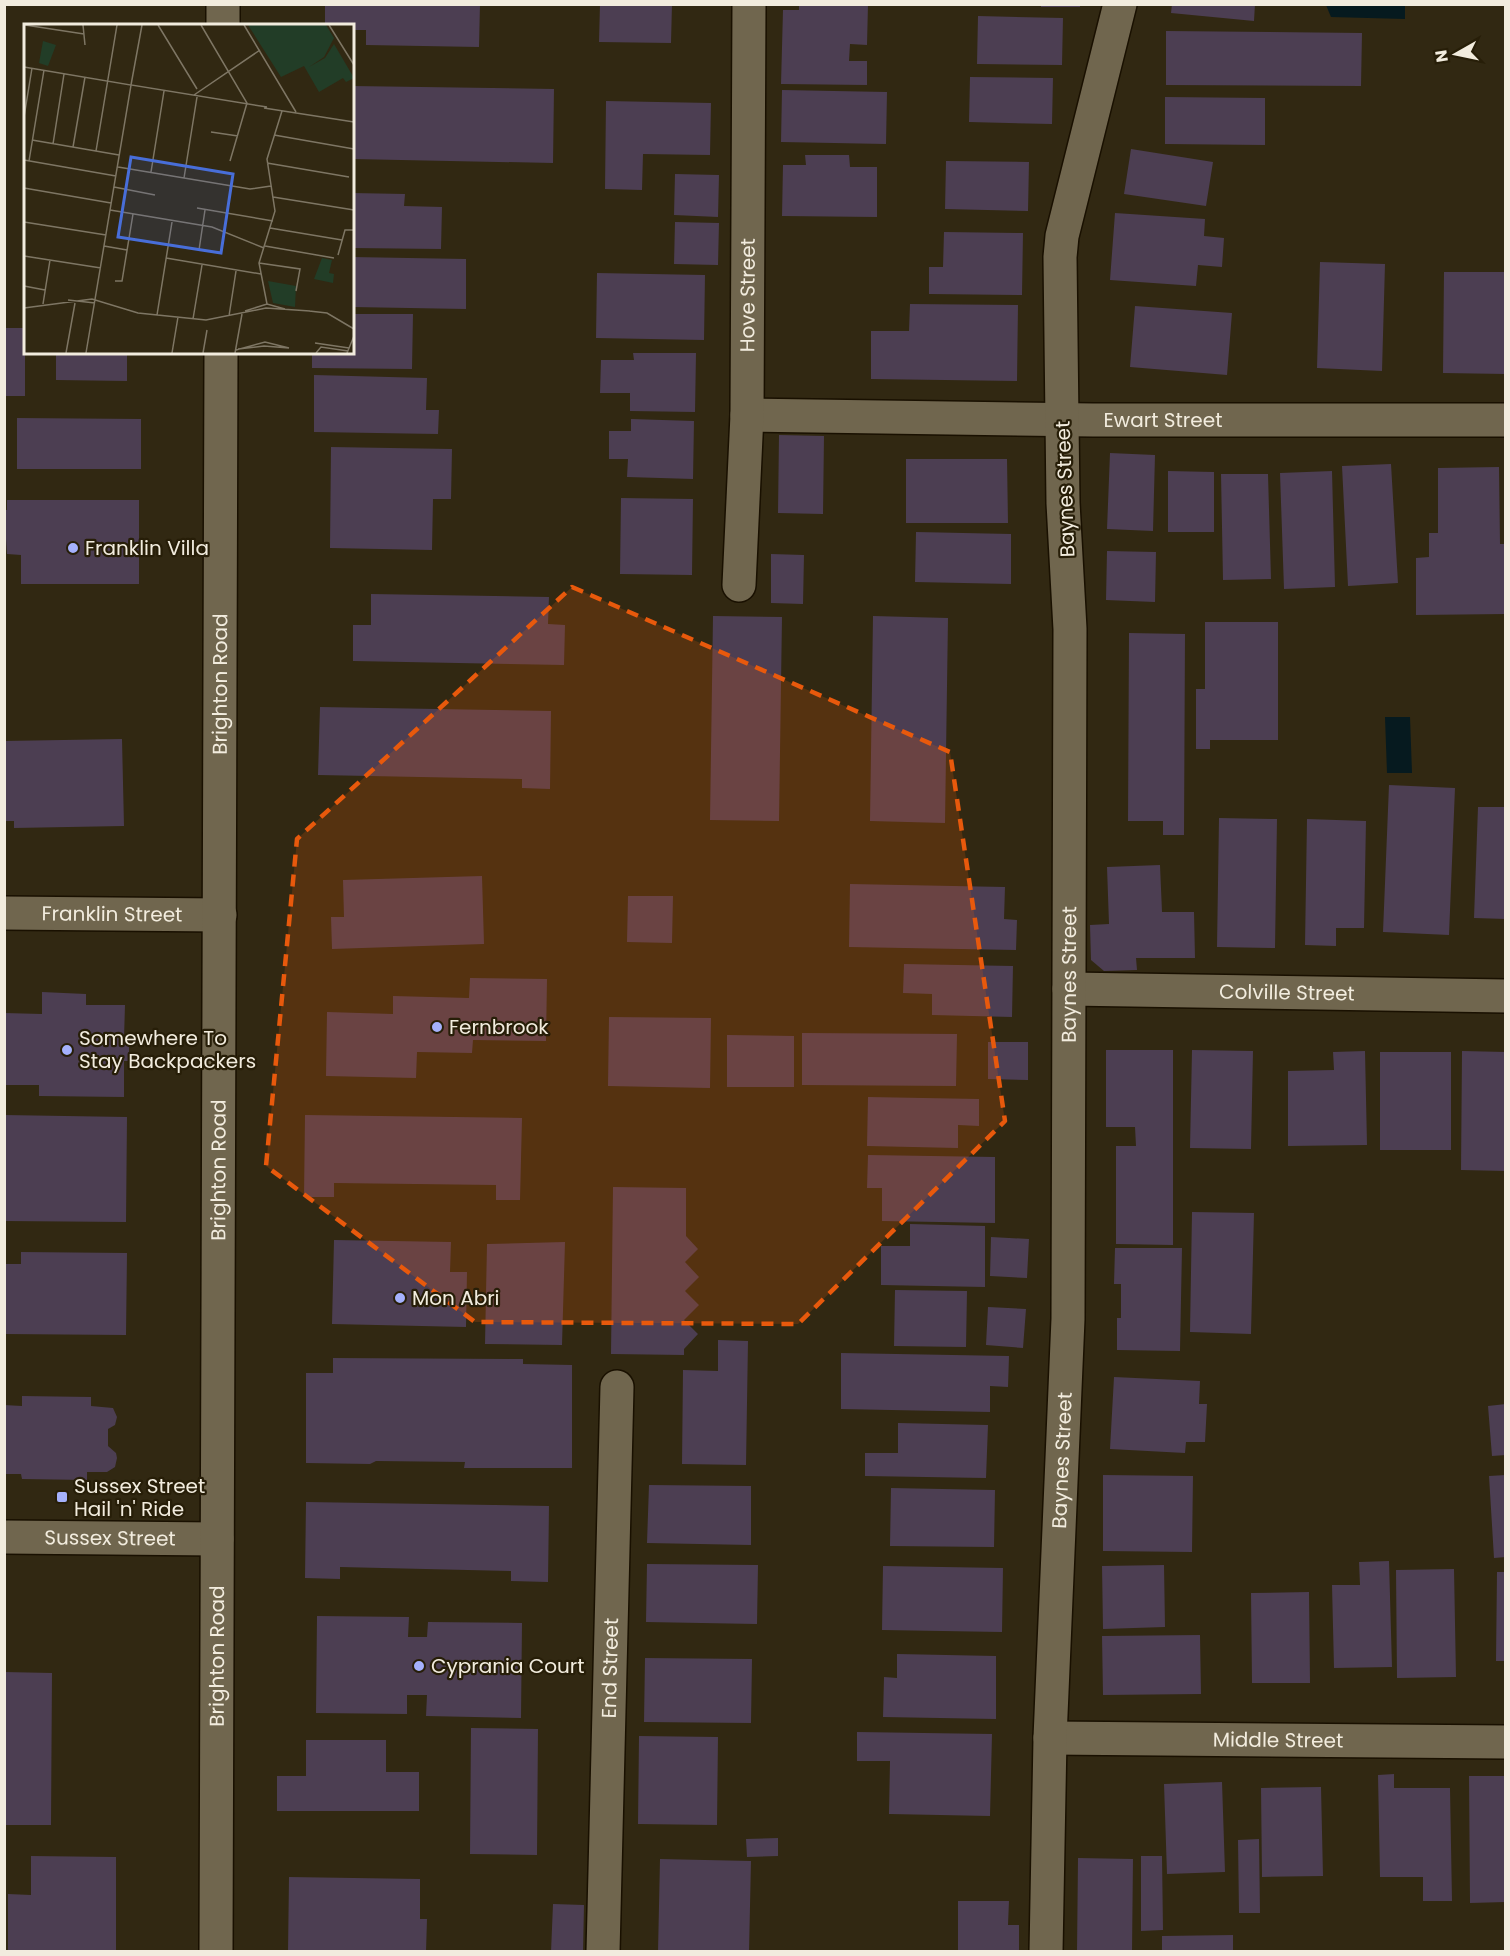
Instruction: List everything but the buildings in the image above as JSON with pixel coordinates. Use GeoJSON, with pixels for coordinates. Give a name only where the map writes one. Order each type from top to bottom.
{"type":"FeatureCollection","features":[{"type":"Feature","properties":{"kind":"street"},"geometry":{"type":"LineString","coordinates":[[223,4],[223,24]]}},
{"type":"Feature","properties":{"kind":"street","name":"Hove Street"},"geometry":{"type":"LineString","coordinates":[[739,585],[747,416],[750,4]]}},
{"type":"Feature","properties":{"kind":"street","name":"Baynes Street"},"geometry":{"type":"LineString","coordinates":[[1046,1952],[1050,1738],[1068,1319],[1070,620],[1063,503],[1061,243],[1120,4]]}},
{"type":"Feature","properties":{"kind":"street","name":"Brighton Road"},"geometry":{"type":"LineString","coordinates":[[216,1952],[221,354]]}},
{"type":"Feature","properties":{"kind":"street","name":"Ewart Street"},"geometry":{"type":"LineString","coordinates":[[747,416],[1062,420],[1506,420]]}},
{"type":"Feature","properties":{"kind":"street","name":"Franklin Street"},"geometry":{"type":"LineString","coordinates":[[4,913],[220,915]]}},
{"type":"Feature","properties":{"kind":"street","name":"Colville Street"},"geometry":{"type":"LineString","coordinates":[[1069,989],[1506,996]]}},
{"type":"Feature","properties":{"kind":"street","name":"End Street"},"geometry":{"type":"LineString","coordinates":[[603,1952],[617,1387]]}},
{"type":"Feature","properties":{"kind":"street","name":"Sussex Street"},"geometry":{"type":"LineString","coordinates":[[4,1537],[218,1539]]}},
{"type":"Feature","properties":{"kind":"street","name":"Middle Street"},"geometry":{"type":"LineString","coordinates":[[1050,1738],[1506,1742]]}},
{"type":"Feature","properties":{"kind":"highlighted area"},"geometry":{"type":"Polygon","coordinates":[[[572,587],[950,752],[1005,1121],[798,1324],[475,1322],[266,1166],[297,839],[572,587]]]}},
{"type":"Feature","properties":{"kind":"water"},"geometry":{"type":"Polygon","coordinates":[[[1326,5],[1405,5],[1405,19],[1331,17],[1326,5]]]}},
{"type":"Feature","properties":{"kind":"water"},"geometry":{"type":"Polygon","coordinates":[[[1385,717],[1410,717],[1412,773],[1387,773],[1385,717]]]}},
{"type":"Feature","properties":{"kind":"place","name":"Franklin Villa"},"geometry":{"type":"Point","coordinates":[73,548]}},
{"type":"Feature","properties":{"kind":"place","name":"Fernbrook"},"geometry":{"type":"Point","coordinates":[437,1027]}},
{"type":"Feature","properties":{"kind":"place","name":"Somewhere To Stay Backpackers"},"geometry":{"type":"Point","coordinates":[67,1050]}},
{"type":"Feature","properties":{"kind":"place","name":"Mon Abri"},"geometry":{"type":"Point","coordinates":[400,1298]}},
{"type":"Feature","properties":{"kind":"place","name":"Sussex Street Hail 'n' Ride"},"geometry":{"type":"Point","coordinates":[62,1497]}},
{"type":"Feature","properties":{"kind":"place","name":"Cyprania Court"},"geometry":{"type":"Point","coordinates":[419,1666]}}]}
